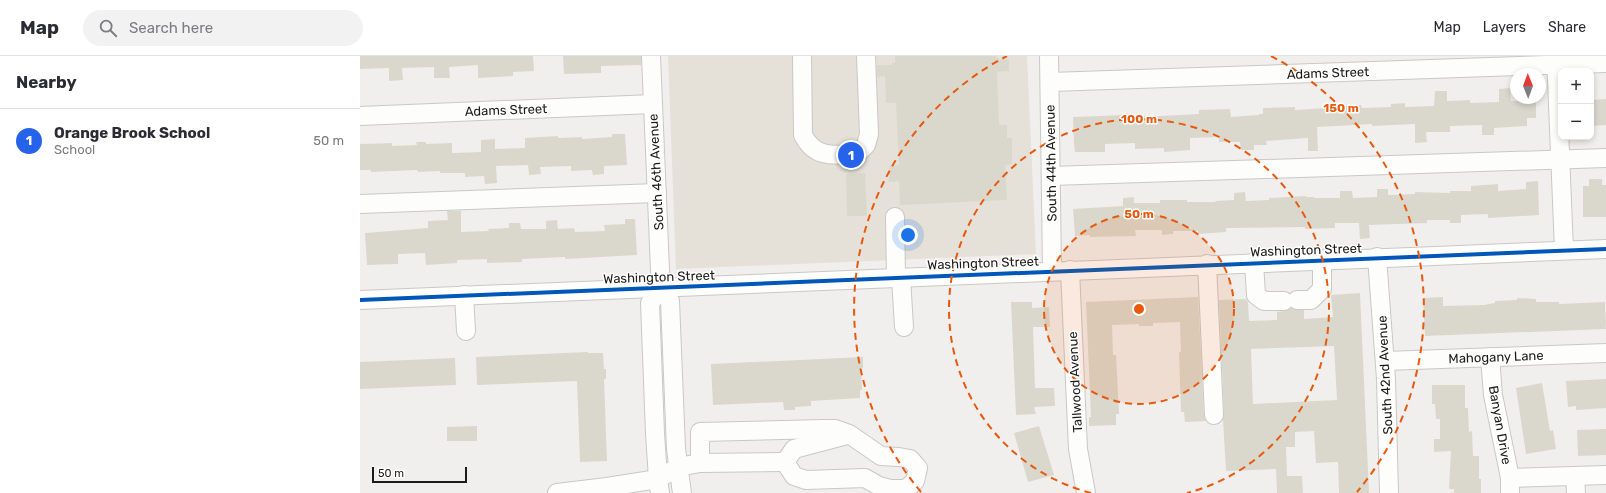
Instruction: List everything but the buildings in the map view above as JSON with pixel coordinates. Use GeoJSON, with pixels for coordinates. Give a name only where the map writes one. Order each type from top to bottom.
{"type":"FeatureCollection","features":[{"type":"Feature","properties":{"kind":"street","name":"South 46th Avenue"},"geometry":{"type":"LineString","coordinates":[[651,56],[662,288],[670,301],[678,467],[682,493]]}},
{"type":"Feature","properties":{"kind":"street"},"geometry":{"type":"LineString","coordinates":[[802,56],[803,136],[808,146],[828,155],[857,154],[866,145],[869,134],[866,56]]}},
{"type":"Feature","properties":{"kind":"street","name":"South 44th Avenue"},"geometry":{"type":"LineString","coordinates":[[1049,56],[1052,270]]}},
{"type":"Feature","properties":{"kind":"street","name":"Adams Street"},"geometry":{"type":"LineString","coordinates":[[1050,82],[1556,61],[1606,64]]}},
{"type":"Feature","properties":{"kind":"street"},"geometry":{"type":"LineString","coordinates":[[1556,61],[1564,250]]}},
{"type":"Feature","properties":{"kind":"street","name":"Adams Street"},"geometry":{"type":"LineString","coordinates":[[360,116],[653,104]]}},
{"type":"Feature","properties":{"kind":"street"},"geometry":{"type":"LineString","coordinates":[[1051,176],[1606,158]]}},
{"type":"Feature","properties":{"kind":"street"},"geometry":{"type":"LineString","coordinates":[[360,204],[657,193]]}},
{"type":"Feature","properties":{"kind":"street"},"geometry":{"type":"LineString","coordinates":[[895,217],[898,277],[904,328]]}},
{"type":"Feature","properties":{"kind":"street","name":"Washington Street"},"geometry":{"type":"LineString","coordinates":[[360,300],[1606,248]]}},
{"type":"Feature","properties":{"kind":"street","name":"South 42nd Avenue"},"geometry":{"type":"LineString","coordinates":[[1376,257],[1385,361],[1389,493]]}},
{"type":"Feature","properties":{"kind":"street"},"geometry":{"type":"LineString","coordinates":[[1254,262],[1256,295],[1264,301],[1311,300],[1322,289],[1322,259]]}},
{"type":"Feature","properties":{"kind":"street"},"geometry":{"type":"LineString","coordinates":[[1207,264],[1214,416]]}},
{"type":"Feature","properties":{"kind":"street","name":"Tallwood Avenue"},"geometry":{"type":"LineString","coordinates":[[1070,270],[1078,449],[1086,493]]}},
{"type":"Feature","properties":{"kind":"street"},"geometry":{"type":"LineString","coordinates":[[659,486],[650,303],[662,288]]}},
{"type":"Feature","properties":{"kind":"street"},"geometry":{"type":"LineString","coordinates":[[464,295],[466,331]]}},
{"type":"Feature","properties":{"kind":"street","name":"Mahogany Lane"},"geometry":{"type":"LineString","coordinates":[[1385,361],[1606,353]]}},
{"type":"Feature","properties":{"kind":"street","name":"Banyan Drive"},"geometry":{"type":"LineString","coordinates":[[1490,357],[1493,395],[1510,486]]}},
{"type":"Feature","properties":{"kind":"street"},"geometry":{"type":"LineString","coordinates":[[700,463],[700,432],[835,429],[850,434],[881,456],[910,459],[918,468],[915,481],[906,489],[890,489],[879,486],[865,478],[806,480],[794,476],[785,462]]}},
{"type":"Feature","properties":{"kind":"street"},"geometry":{"type":"LineString","coordinates":[[785,462],[794,449],[850,434]]}},
{"type":"Feature","properties":{"kind":"street"},"geometry":{"type":"LineString","coordinates":[[557,493],[607,487],[659,486],[678,467],[700,463],[785,462]]}},
{"type":"Feature","properties":{"kind":"street"},"geometry":{"type":"LineString","coordinates":[[1510,486],[1575,484],[1606,475]]}},
{"type":"Feature","properties":{"kind":"shaded area"},"geometry":{"type":"Polygon","coordinates":[[[668,56],[1027,56],[1036,254],[676,269],[668,56]]]}},
{"type":"Feature","properties":{"kind":"cycle path"},"geometry":{"type":"LineString","coordinates":[[360,300],[1606,249]]}},
{"type":"Feature","properties":{"kind":"place","name":"Orange Brook School"},"geometry":{"type":"Point","coordinates":[851,155]}}]}
